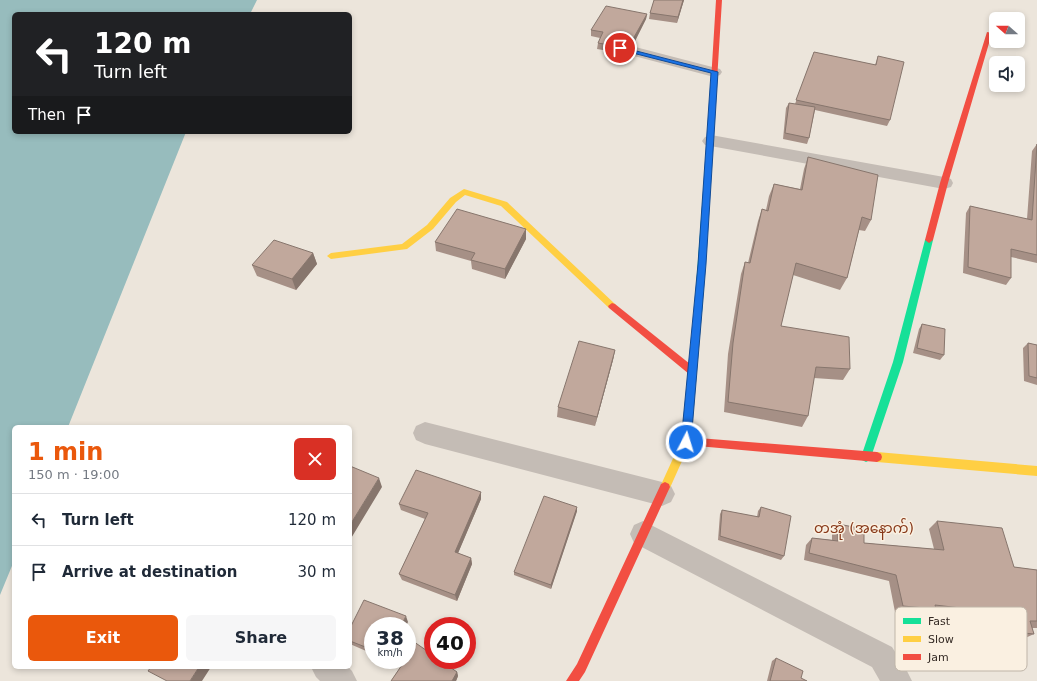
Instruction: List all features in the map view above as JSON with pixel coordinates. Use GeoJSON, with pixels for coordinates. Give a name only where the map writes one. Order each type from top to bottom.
{"type":"FeatureCollection","features":[{"type":"Feature","properties":{"kind":"street"},"geometry":{"type":"LineString","coordinates":[[572,681],[581,668],[686,442],[711,141],[719,0]]}},
{"type":"Feature","properties":{"kind":"street"},"geometry":{"type":"LineString","coordinates":[[866,457],[898,362],[944,183],[989,33]]}},
{"type":"Feature","properties":{"kind":"street"},"geometry":{"type":"LineString","coordinates":[[620,48],[714,72]]}},
{"type":"Feature","properties":{"kind":"street"},"geometry":{"type":"LineString","coordinates":[[711,141],[944,183]]}},
{"type":"Feature","properties":{"kind":"street"},"geometry":{"type":"LineString","coordinates":[[331,256],[404,247],[430,227],[453,200],[464,192],[504,204],[624,316],[692,371]]}},
{"type":"Feature","properties":{"kind":"street"},"geometry":{"type":"LineString","coordinates":[[425,433],[662,494]]}},
{"type":"Feature","properties":{"kind":"street"},"geometry":{"type":"LineString","coordinates":[[686,442],[1037,470]]}},
{"type":"Feature","properties":{"kind":"street"},"geometry":{"type":"LineString","coordinates":[[643,534],[882,657],[897,681]]}},
{"type":"Feature","properties":{"kind":"street"},"geometry":{"type":"LineString","coordinates":[[328,669],[342,681]]}},
{"type":"Feature","properties":{"kind":"water"},"geometry":{"type":"Polygon","coordinates":[[[0,0],[257,0],[251,12],[12,12],[12,134],[185,134],[69,425],[12,425],[12,566],[0,595],[0,0]]]}},
{"type":"Feature","properties":{"kind":"building"},"geometry":{"type":"Polygon","coordinates":[[[654,0],[683,0],[678,17],[650,13],[654,0]]]}},
{"type":"Feature","properties":{"kind":"building"},"geometry":{"type":"Polygon","coordinates":[[[606,6],[647,14],[633,39],[620,36],[612,41],[615,46],[598,43],[603,32],[591,30],[606,6]]]}},
{"type":"Feature","properties":{"kind":"building"},"geometry":{"type":"Polygon","coordinates":[[[814,52],[876,65],[878,56],[904,62],[890,120],[796,100],[814,52]]]}},
{"type":"Feature","properties":{"kind":"building"},"geometry":{"type":"Polygon","coordinates":[[[789,103],[815,107],[809,138],[785,133],[789,103]]]}},
{"type":"Feature","properties":{"kind":"building"},"geometry":{"type":"Polygon","coordinates":[[[1037,144],[1037,255],[1011,249],[1011,278],[968,267],[970,206],[1032,220],[1037,144]]]}},
{"type":"Feature","properties":{"kind":"building"},"geometry":{"type":"Polygon","coordinates":[[[808,157],[878,175],[871,220],[862,217],[847,278],[796,263],[781,326],[849,337],[850,369],[816,367],[808,416],[728,402],[733,343],[745,262],[750,263],[762,209],[768,211],[774,184],[802,190],[808,157]]]}},
{"type":"Feature","properties":{"kind":"building"},"geometry":{"type":"Polygon","coordinates":[[[457,209],[526,229],[505,269],[471,260],[475,253],[435,242],[457,209]]]}},
{"type":"Feature","properties":{"kind":"building"},"geometry":{"type":"Polygon","coordinates":[[[274,240],[313,253],[292,279],[252,265],[274,240]]]}},
{"type":"Feature","properties":{"kind":"building"},"geometry":{"type":"Polygon","coordinates":[[[922,324],[945,329],[944,355],[917,348],[922,324]]]}},
{"type":"Feature","properties":{"kind":"building"},"geometry":{"type":"Polygon","coordinates":[[[579,341],[615,350],[597,417],[558,407],[579,341]]]}},
{"type":"Feature","properties":{"kind":"building"},"geometry":{"type":"Polygon","coordinates":[[[1028,343],[1037,345],[1037,378],[1029,376],[1028,343]]]}},
{"type":"Feature","properties":{"kind":"building"},"geometry":{"type":"Polygon","coordinates":[[[352,467],[379,478],[352,522],[352,467]]]}},
{"type":"Feature","properties":{"kind":"building"},"geometry":{"type":"Polygon","coordinates":[[[416,470],[481,492],[455,552],[471,558],[455,595],[399,574],[428,513],[399,504],[416,470]]]}},
{"type":"Feature","properties":{"kind":"building"},"geometry":{"type":"Polygon","coordinates":[[[544,496],[577,507],[551,585],[514,572],[544,496]]]}},
{"type":"Feature","properties":{"kind":"building"},"geometry":{"type":"Polygon","coordinates":[[[761,507],[791,516],[784,556],[720,536],[722,510],[759,517],[761,507]]]}},
{"type":"Feature","properties":{"kind":"building"},"geometry":{"type":"Polygon","coordinates":[[[937,521],[1002,528],[1014,567],[1037,570],[1037,621],[1030,621],[1034,634],[1027,633],[1027,607],[952,607],[935,605],[936,607],[903,606],[896,575],[809,553],[812,538],[838,541],[838,524],[864,529],[864,543],[944,550],[937,521]]]}},
{"type":"Feature","properties":{"kind":"building"},"geometry":{"type":"Polygon","coordinates":[[[364,600],[406,616],[364,617],[364,646],[352,642],[352,624],[364,600]]]}},
{"type":"Feature","properties":{"kind":"building"},"geometry":{"type":"Polygon","coordinates":[[[416,643],[424,649],[424,669],[453,669],[457,672],[452,681],[391,681],[399,669],[416,669],[416,643]]]}},
{"type":"Feature","properties":{"kind":"building"},"geometry":{"type":"Polygon","coordinates":[[[776,658],[803,671],[801,678],[807,681],[770,681],[776,658]]]}},
{"type":"Feature","properties":{"kind":"building"},"geometry":{"type":"Polygon","coordinates":[[[150,669],[198,669],[190,681],[167,681],[148,671],[150,669]]]}},
{"type":"Feature","properties":{"kind":"traffic: fast"},"geometry":{"type":"LineString","coordinates":[[698,313],[712,113]]}},
{"type":"Feature","properties":{"kind":"traffic: fast"},"geometry":{"type":"LineString","coordinates":[[866,457],[898,362],[929,240]]}},
{"type":"Feature","properties":{"kind":"traffic: slow"},"geometry":{"type":"LineString","coordinates":[[331,256],[404,247],[430,227],[453,200],[464,192],[504,204],[612,306]]}},
{"type":"Feature","properties":{"kind":"traffic: slow"},"geometry":{"type":"LineString","coordinates":[[665,487],[686,441],[698,313]]}},
{"type":"Feature","properties":{"kind":"traffic: slow"},"geometry":{"type":"LineString","coordinates":[[877,457],[1037,471]]}},
{"type":"Feature","properties":{"kind":"traffic: jam"},"geometry":{"type":"LineString","coordinates":[[712,113],[719,0]]}},
{"type":"Feature","properties":{"kind":"traffic: jam"},"geometry":{"type":"LineString","coordinates":[[929,240],[944,183],[989,33]]}},
{"type":"Feature","properties":{"kind":"traffic: jam"},"geometry":{"type":"LineString","coordinates":[[612,306],[692,371]]}},
{"type":"Feature","properties":{"kind":"traffic: jam"},"geometry":{"type":"LineString","coordinates":[[686,441],[877,457]]}},
{"type":"Feature","properties":{"kind":"traffic: jam"},"geometry":{"type":"LineString","coordinates":[[572,681],[581,668],[665,487]]}},
{"type":"Feature","properties":{"kind":"district","name":"တအုံ (အနောက်)"},"geometry":{"type":"Point","coordinates":[864,528]}},
{"type":"Feature","properties":{"kind":"route"},"geometry":{"type":"LineString","coordinates":[[620,48],[714,72],[711,141],[702,264],[686,442]]}}]}
